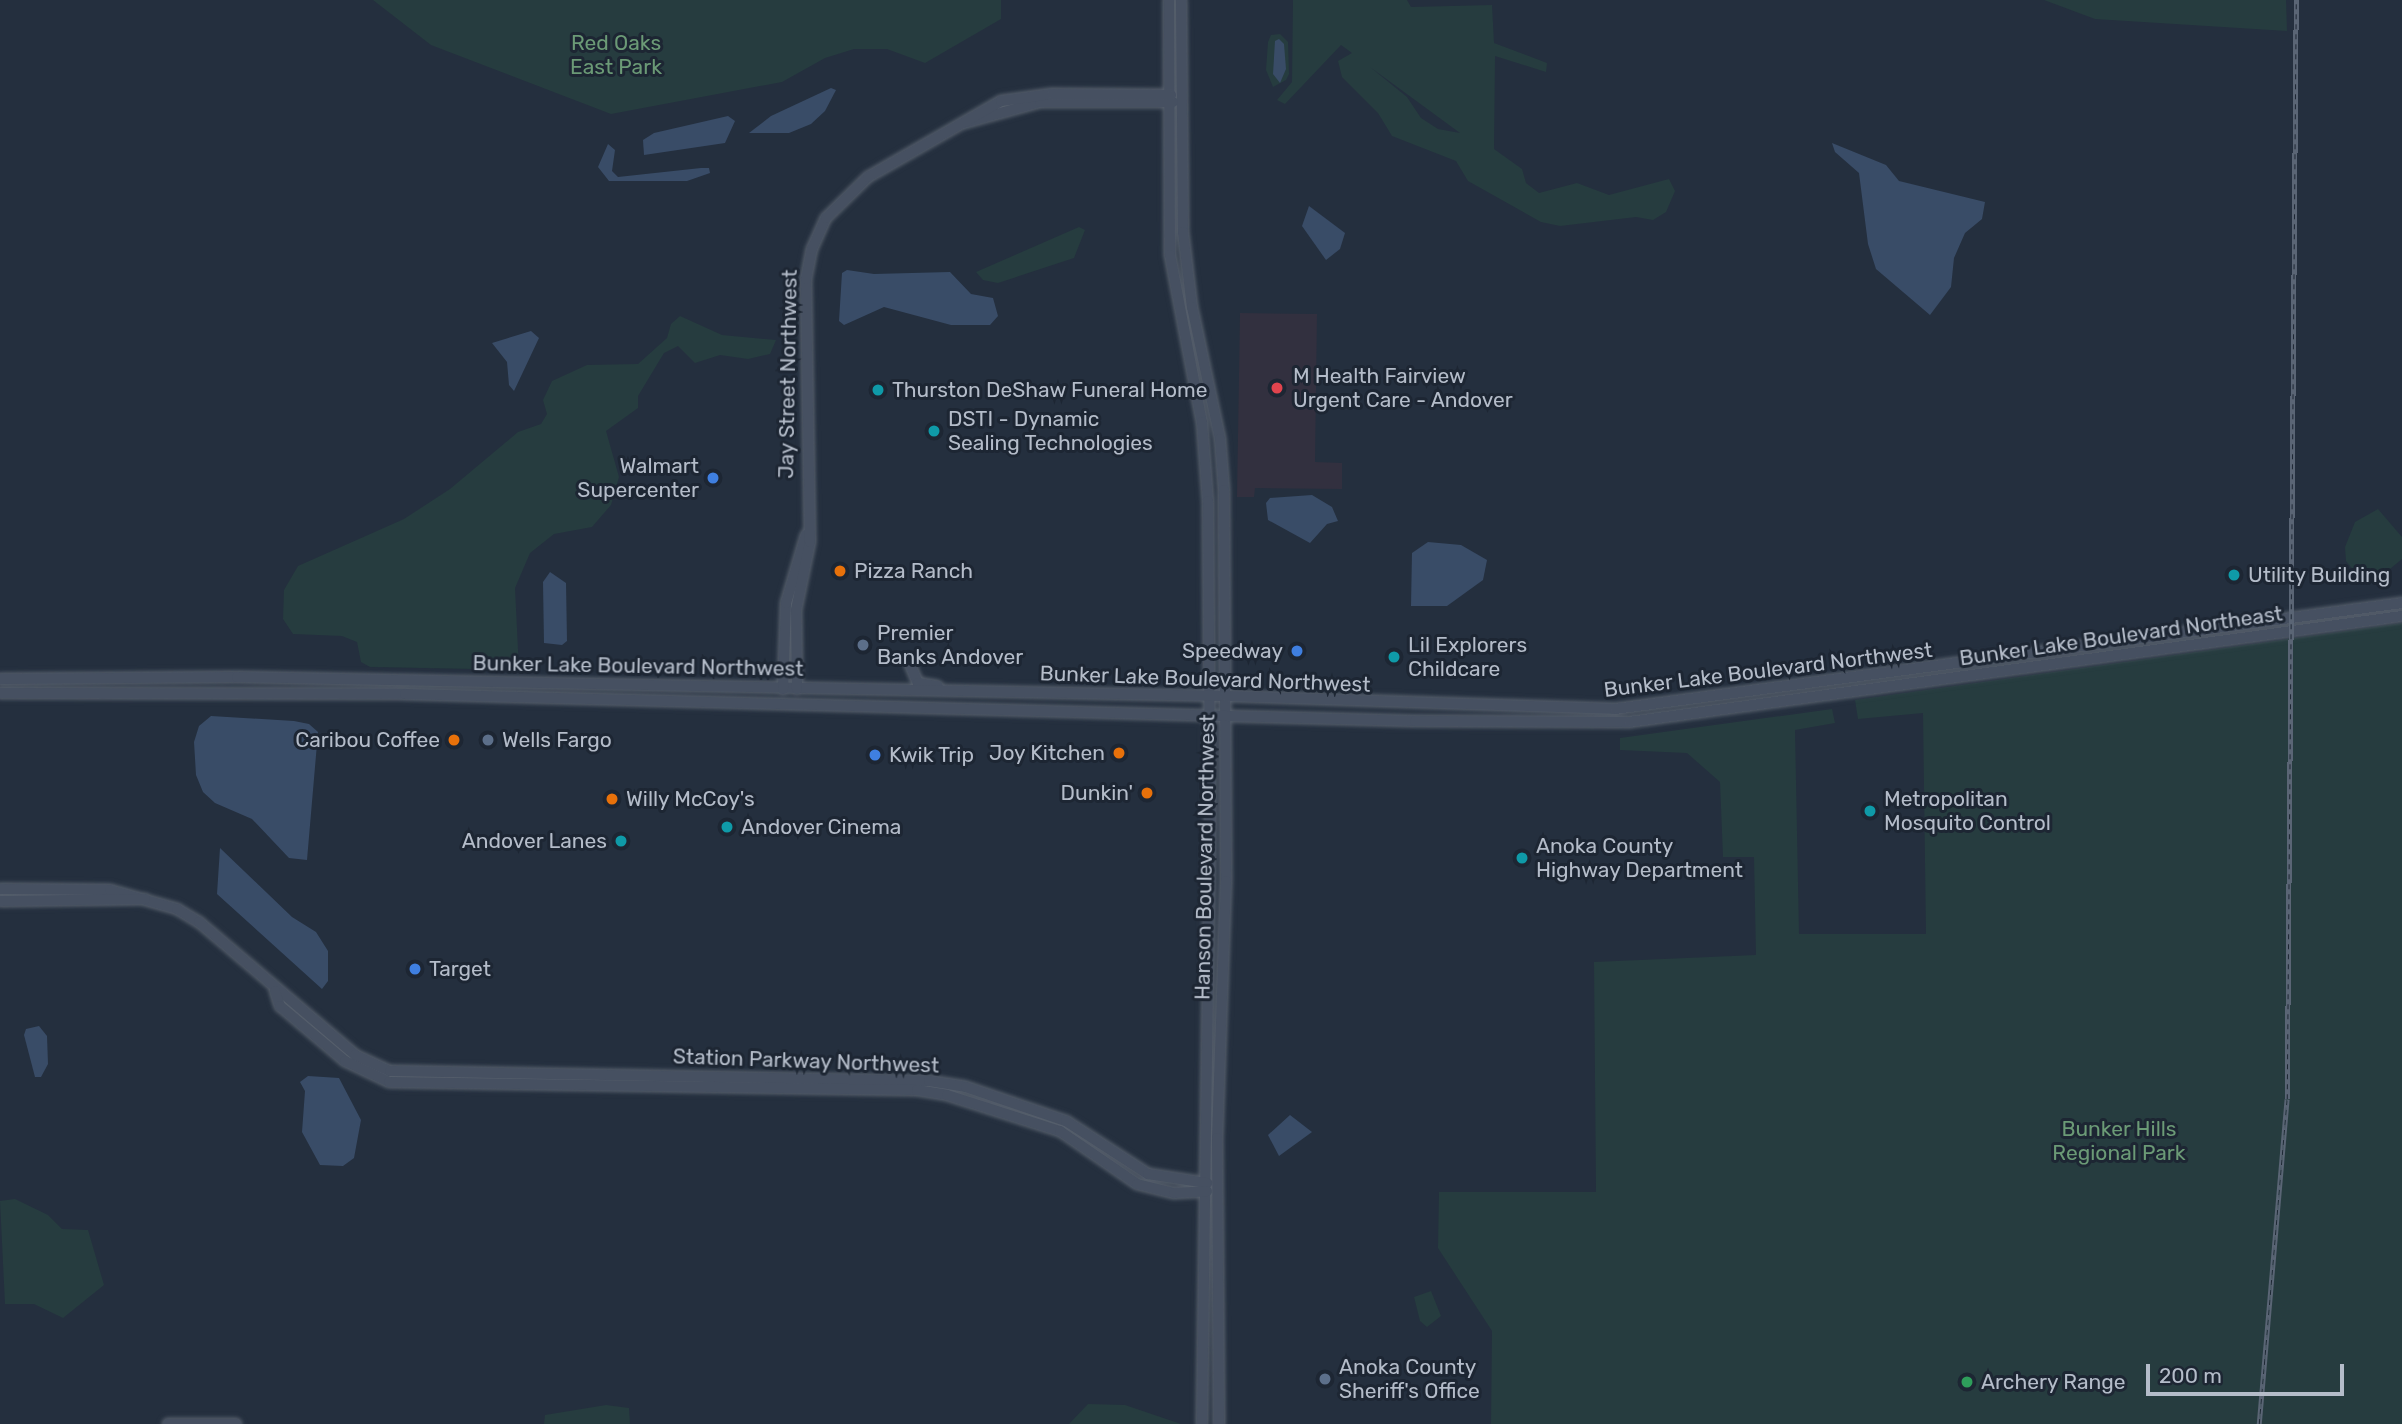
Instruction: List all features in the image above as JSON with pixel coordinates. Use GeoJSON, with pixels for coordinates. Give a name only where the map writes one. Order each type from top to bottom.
{"type":"FeatureCollection","features":[{"type":"Feature","properties":{"kind":"main road","name":"Hanson Boulevard Northwest"},"geometry":{"type":"LineString","coordinates":[[1169,0],[1164,97],[1170,255],[1205,448],[1210,827],[1202,1194],[1202,1424]]}},
{"type":"Feature","properties":{"kind":"main road","name":"Hanson Boulevard Northwest"},"geometry":{"type":"LineString","coordinates":[[1181,0],[1185,262],[1223,465],[1226,922],[1217,1186],[1219,1424]]}},
{"type":"Feature","properties":{"kind":"main road","name":"Jay Street Northwest"},"geometry":{"type":"LineString","coordinates":[[783,689],[786,603],[806,535],[806,279],[812,249],[826,218],[857,186],[964,123],[1040,102],[1164,97],[1181,99]]}},
{"type":"Feature","properties":{"kind":"main road","name":"Jay Street Northwest"},"geometry":{"type":"LineString","coordinates":[[797,689],[796,610],[810,542],[806,535]]}},
{"type":"Feature","properties":{"kind":"main road","name":"Bunker Lake Boulevard Northwest"},"geometry":{"type":"LineString","coordinates":[[0,679],[237,677],[1226,696],[1615,709],[2402,603]]}},
{"type":"Feature","properties":{"kind":"main road","name":"Bunker Lake Boulevard Northeast"},"geometry":{"type":"LineString","coordinates":[[1596,722],[1720,712],[2402,615]]}},
{"type":"Feature","properties":{"kind":"main road"},"geometry":{"type":"LineString","coordinates":[[1942,681],[2043,660],[2049,652]]}},
{"type":"Feature","properties":{"kind":"main road"},"geometry":{"type":"LineString","coordinates":[[909,662],[913,677],[922,685],[984,692]]}},
{"type":"Feature","properties":{"kind":"main road","name":"Bunker Lake Boulevard Northwest"},"geometry":{"type":"LineString","coordinates":[[0,693],[405,694],[1596,722]]}},
{"type":"Feature","properties":{"kind":"main road","name":"Station Parkway Northwest"},"geometry":{"type":"LineString","coordinates":[[0,889],[110,890],[145,899],[199,922],[275,991],[284,993],[368,1063],[390,1071],[432,1079],[916,1090],[947,1095],[1060,1131],[1137,1184],[1202,1194]]}},
{"type":"Feature","properties":{"kind":"main road","name":"Station Parkway Northwest"},"geometry":{"type":"LineString","coordinates":[[0,901],[145,899]]}},
{"type":"Feature","properties":{"kind":"main road","name":"Station Parkway Northwest"},"geometry":{"type":"LineString","coordinates":[[432,1079],[929,1081],[965,1087],[1066,1121],[1148,1174],[1217,1186]]}},
{"type":"Feature","properties":{"kind":"main road"},"geometry":{"type":"LineString","coordinates":[[1202,1194],[1217,1186]]}},
{"type":"Feature","properties":{"kind":"main road"},"geometry":{"type":"LineString","coordinates":[[168,1424],[236,1424]]}},
{"type":"Feature","properties":{"kind":"shaded area","name":"M Health Fairview Urgent Care - Andover"},"geometry":{"type":"Polygon","coordinates":[[[1240,313],[1317,314],[1315,462],[1342,463],[1342,489],[1255,488],[1254,497],[1237,497],[1240,313]]]}},
{"type":"Feature","properties":{"kind":"green space","name":"Red Oaks East Park"},"geometry":{"type":"Polygon","coordinates":[[[373,0],[1001,0],[1001,19],[925,63],[887,49],[854,49],[825,58],[782,82],[611,114],[431,45],[373,0]]]}},
{"type":"Feature","properties":{"kind":"green space"},"geometry":{"type":"Polygon","coordinates":[[[1293,0],[1407,0],[1411,7],[1492,5],[1494,43],[1547,63],[1546,72],[1495,56],[1494,149],[1522,169],[1526,183],[1539,193],[1577,183],[1609,195],[1669,179],[1675,191],[1666,212],[1653,220],[1636,217],[1560,226],[1541,222],[1468,181],[1456,161],[1392,136],[1378,113],[1342,77],[1338,61],[1352,53],[1341,45],[1285,104],[1277,100],[1292,82],[1293,0]],[[1370,67],[1407,97],[1421,118],[1438,129],[1460,133],[1370,67]]]}},
{"type":"Feature","properties":{"kind":"green space"},"geometry":{"type":"Polygon","coordinates":[[[2044,0],[2286,0],[2287,31],[2095,19],[2044,0]]]}},
{"type":"Feature","properties":{"kind":"green space"},"geometry":{"type":"Polygon","coordinates":[[[1280,34],[1288,42],[1289,74],[1286,80],[1273,87],[1266,70],[1268,42],[1271,35],[1280,34]]]}},
{"type":"Feature","properties":{"kind":"green space"},"geometry":{"type":"Polygon","coordinates":[[[1079,227],[1085,230],[1074,258],[998,283],[983,280],[976,272],[1079,227]]]}},
{"type":"Feature","properties":{"kind":"green space"},"geometry":{"type":"Polygon","coordinates":[[[680,316],[722,335],[776,340],[770,354],[748,359],[720,355],[695,363],[678,346],[664,353],[638,396],[638,408],[606,431],[619,477],[611,505],[592,527],[554,534],[530,553],[515,588],[519,670],[370,667],[361,662],[357,642],[342,636],[293,634],[283,619],[284,590],[298,566],[404,519],[450,489],[518,432],[541,424],[547,414],[543,400],[552,381],[587,365],[638,364],[667,338],[671,324],[680,316]]]}},
{"type":"Feature","properties":{"kind":"green space"},"geometry":{"type":"Polygon","coordinates":[[[2378,509],[2402,537],[2402,559],[2373,583],[2355,572],[2346,561],[2345,547],[2355,522],[2378,509]]]}},
{"type":"Feature","properties":{"kind":"green space","name":"Bunker Hills Regional Park"},"geometry":{"type":"Polygon","coordinates":[[[2402,623],[2402,1424],[1491,1424],[1492,1331],[1438,1248],[1439,1192],[1596,1192],[1594,962],[1756,955],[1754,857],[1723,857],[1720,782],[1687,753],[1620,750],[1620,738],[1832,709],[1835,723],[1795,730],[1799,934],[1926,934],[1923,713],[1858,719],[1855,700],[2402,623]]]}},
{"type":"Feature","properties":{"kind":"green space"},"geometry":{"type":"Polygon","coordinates":[[[15,1199],[48,1215],[62,1229],[88,1230],[104,1285],[63,1318],[34,1304],[5,1304],[0,1201],[15,1199]]]}},
{"type":"Feature","properties":{"kind":"green space"},"geometry":{"type":"Polygon","coordinates":[[[1431,1291],[1441,1316],[1427,1327],[1420,1321],[1414,1297],[1431,1291]]]}},
{"type":"Feature","properties":{"kind":"green space"},"geometry":{"type":"Polygon","coordinates":[[[1088,1404],[1125,1405],[1181,1424],[1069,1424],[1088,1404]]]}},
{"type":"Feature","properties":{"kind":"green space"},"geometry":{"type":"Polygon","coordinates":[[[606,1405],[629,1408],[630,1424],[544,1424],[545,1415],[606,1405]]]}},
{"type":"Feature","properties":{"kind":"water"},"geometry":{"type":"Polygon","coordinates":[[[1279,39],[1284,44],[1286,69],[1280,83],[1273,74],[1275,41],[1279,39]]]}},
{"type":"Feature","properties":{"kind":"water"},"geometry":{"type":"Polygon","coordinates":[[[831,88],[836,90],[825,111],[811,124],[789,133],[749,133],[771,116],[831,88]]]}},
{"type":"Feature","properties":{"kind":"water"},"geometry":{"type":"Polygon","coordinates":[[[728,116],[735,121],[725,143],[644,155],[643,140],[654,133],[728,116]]]}},
{"type":"Feature","properties":{"kind":"water"},"geometry":{"type":"Polygon","coordinates":[[[1832,143],[1886,165],[1899,181],[1985,202],[1982,219],[1965,233],[1954,258],[1951,287],[1930,315],[1876,269],[1868,244],[1859,173],[1835,152],[1832,143]]]}},
{"type":"Feature","properties":{"kind":"water"},"geometry":{"type":"Polygon","coordinates":[[[608,144],[615,150],[612,171],[618,177],[701,168],[709,168],[710,173],[687,181],[609,181],[598,167],[608,144]]]}},
{"type":"Feature","properties":{"kind":"water"},"geometry":{"type":"Polygon","coordinates":[[[1309,206],[1345,233],[1340,249],[1326,260],[1302,226],[1309,206]]]}},
{"type":"Feature","properties":{"kind":"water"},"geometry":{"type":"Polygon","coordinates":[[[847,270],[874,274],[950,272],[971,294],[993,298],[998,316],[990,325],[951,325],[884,307],[844,325],[839,321],[842,273],[847,270]]]}},
{"type":"Feature","properties":{"kind":"water"},"geometry":{"type":"Polygon","coordinates":[[[531,331],[539,338],[514,391],[509,385],[507,362],[492,343],[531,331]]]}},
{"type":"Feature","properties":{"kind":"water"},"geometry":{"type":"Polygon","coordinates":[[[1312,495],[1332,507],[1338,521],[1327,524],[1310,543],[1268,520],[1266,503],[1270,498],[1312,495]]]}},
{"type":"Feature","properties":{"kind":"water"},"geometry":{"type":"Polygon","coordinates":[[[1428,542],[1461,545],[1487,560],[1483,580],[1447,606],[1411,606],[1412,553],[1428,542]]]}},
{"type":"Feature","properties":{"kind":"water"},"geometry":{"type":"Polygon","coordinates":[[[550,572],[566,583],[567,641],[562,645],[544,643],[543,582],[550,572]]]}},
{"type":"Feature","properties":{"kind":"water"},"geometry":{"type":"Polygon","coordinates":[[[211,716],[294,721],[309,724],[318,732],[307,860],[289,858],[252,819],[215,803],[203,792],[196,775],[194,742],[199,726],[211,716]]]}},
{"type":"Feature","properties":{"kind":"water"},"geometry":{"type":"Polygon","coordinates":[[[220,848],[292,917],[316,932],[328,951],[328,981],[322,989],[217,894],[220,848]]]}},
{"type":"Feature","properties":{"kind":"water"},"geometry":{"type":"Polygon","coordinates":[[[39,1026],[47,1036],[48,1064],[41,1077],[35,1077],[24,1035],[26,1029],[39,1026]]]}},
{"type":"Feature","properties":{"kind":"water"},"geometry":{"type":"Polygon","coordinates":[[[308,1076],[339,1078],[361,1120],[354,1158],[343,1166],[320,1165],[302,1132],[305,1091],[300,1082],[308,1076]]]}},
{"type":"Feature","properties":{"kind":"water"},"geometry":{"type":"Polygon","coordinates":[[[1290,1115],[1312,1132],[1279,1156],[1268,1135],[1290,1115]]]}},
{"type":"Feature","properties":{"kind":"railway"},"geometry":{"type":"LineString","coordinates":[[2259,1424],[2287,1099],[2296,0]]}},
{"type":"Feature","properties":{"kind":"place","name":"M Health Fairview Urgent Care - Andover"},"geometry":{"type":"Point","coordinates":[1277,388]}},
{"type":"Feature","properties":{"kind":"place","name":"Thurston DeShaw Funeral Home"},"geometry":{"type":"Point","coordinates":[878,390]}},
{"type":"Feature","properties":{"kind":"place","name":"DSTI - Dynamic Sealing Technologies"},"geometry":{"type":"Point","coordinates":[934,431]}},
{"type":"Feature","properties":{"kind":"place","name":"Walmart Supercenter"},"geometry":{"type":"Point","coordinates":[713,478]}},
{"type":"Feature","properties":{"kind":"place","name":"Pizza Ranch"},"geometry":{"type":"Point","coordinates":[840,571]}},
{"type":"Feature","properties":{"kind":"place","name":"Utility Building"},"geometry":{"type":"Point","coordinates":[2234,575]}},
{"type":"Feature","properties":{"kind":"place","name":"Premier Banks Andover"},"geometry":{"type":"Point","coordinates":[863,645]}},
{"type":"Feature","properties":{"kind":"place","name":"Speedway"},"geometry":{"type":"Point","coordinates":[1297,651]}},
{"type":"Feature","properties":{"kind":"place","name":"Lil Explorers Childcare"},"geometry":{"type":"Point","coordinates":[1394,657]}},
{"type":"Feature","properties":{"kind":"place","name":"Caribou Coffee"},"geometry":{"type":"Point","coordinates":[454,740]}},
{"type":"Feature","properties":{"kind":"place","name":"Wells Fargo"},"geometry":{"type":"Point","coordinates":[488,740]}},
{"type":"Feature","properties":{"kind":"place","name":"Joy Kitchen"},"geometry":{"type":"Point","coordinates":[1119,753]}},
{"type":"Feature","properties":{"kind":"place","name":"Kwik Trip"},"geometry":{"type":"Point","coordinates":[875,755]}},
{"type":"Feature","properties":{"kind":"place","name":"Dunkin'"},"geometry":{"type":"Point","coordinates":[1147,793]}},
{"type":"Feature","properties":{"kind":"place","name":"Willy McCoy's"},"geometry":{"type":"Point","coordinates":[612,799]}},
{"type":"Feature","properties":{"kind":"place","name":"Metropolitan Mosquito Control"},"geometry":{"type":"Point","coordinates":[1870,811]}},
{"type":"Feature","properties":{"kind":"place","name":"Andover Cinema"},"geometry":{"type":"Point","coordinates":[727,827]}},
{"type":"Feature","properties":{"kind":"place","name":"Andover Lanes"},"geometry":{"type":"Point","coordinates":[621,841]}},
{"type":"Feature","properties":{"kind":"place","name":"Anoka County Highway Department"},"geometry":{"type":"Point","coordinates":[1522,858]}},
{"type":"Feature","properties":{"kind":"place","name":"Target"},"geometry":{"type":"Point","coordinates":[415,969]}},
{"type":"Feature","properties":{"kind":"place","name":"Anoka County Sheriff's Office"},"geometry":{"type":"Point","coordinates":[1325,1379]}},
{"type":"Feature","properties":{"kind":"place","name":"Archery Range"},"geometry":{"type":"Point","coordinates":[1967,1382]}}]}
